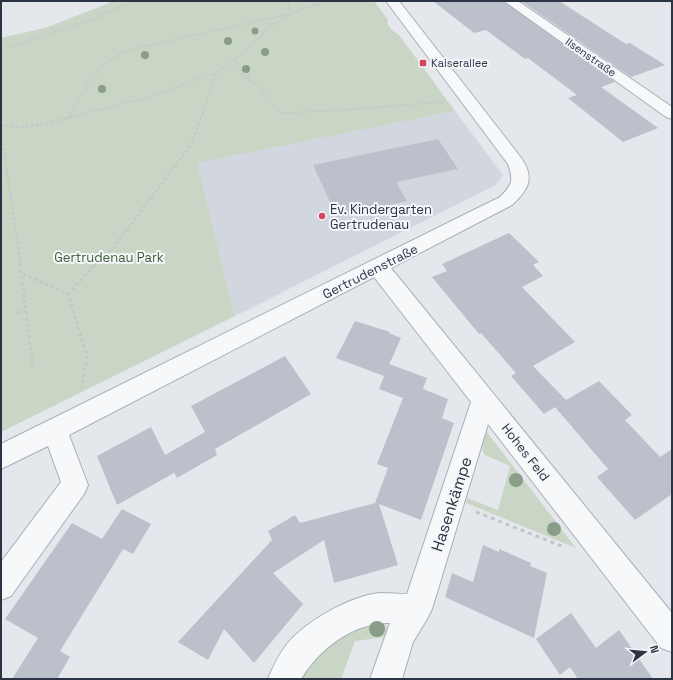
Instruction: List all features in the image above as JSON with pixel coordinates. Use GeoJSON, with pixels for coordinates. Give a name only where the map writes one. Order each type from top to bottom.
{"type":"FeatureCollection","features":[{"type":"Feature","properties":{"kind":"street","name":"Gertrudenstraße"},"geometry":{"type":"LineString","coordinates":[[1,457],[506,201],[520,186],[521,175],[516,163],[392,1]]}},
{"type":"Feature","properties":{"kind":"street","name":"Ilsenstraße"},"geometry":{"type":"LineString","coordinates":[[510,1],[672,114]]}},
{"type":"Feature","properties":{"kind":"street","name":"Hohes Feld"},"geometry":{"type":"LineString","coordinates":[[378,267],[672,637]]}},
{"type":"Feature","properties":{"kind":"street","name":"Hasenkämpe"},"geometry":{"type":"LineString","coordinates":[[386,679],[400,635],[417,609],[484,399]]}},
{"type":"Feature","properties":{"kind":"street"},"geometry":{"type":"LineString","coordinates":[[1,586],[76,485],[55,430]]}},
{"type":"Feature","properties":{"kind":"street"},"geometry":{"type":"LineString","coordinates":[[284,679],[298,655],[318,636],[353,615],[379,608],[417,609]]}},
{"type":"Feature","properties":{"kind":"path"},"geometry":{"type":"LineString","coordinates":[[1,49],[87,22],[133,1]]}},
{"type":"Feature","properties":{"kind":"path"},"geometry":{"type":"LineString","coordinates":[[288,1],[290,14]]}},
{"type":"Feature","properties":{"kind":"path"},"geometry":{"type":"LineString","coordinates":[[307,1],[322,4]]}},
{"type":"Feature","properties":{"kind":"path"},"geometry":{"type":"LineString","coordinates":[[69,117],[99,69],[109,60],[121,53],[132,49],[228,29],[290,14],[322,4],[340,1]]}},
{"type":"Feature","properties":{"kind":"path"},"geometry":{"type":"LineString","coordinates":[[1,125],[16,128],[69,117],[148,96],[216,73],[247,50],[269,28],[290,14]]}},
{"type":"Feature","properties":{"kind":"path"},"geometry":{"type":"LineString","coordinates":[[236,58],[245,81]]}},
{"type":"Feature","properties":{"kind":"path"},"geometry":{"type":"LineString","coordinates":[[68,294],[87,272],[113,248],[192,143],[200,124],[206,98],[216,73]]}},
{"type":"Feature","properties":{"kind":"path"},"geometry":{"type":"LineString","coordinates":[[243,76],[259,86],[279,113],[329,111],[444,102]]}},
{"type":"Feature","properties":{"kind":"path"},"geometry":{"type":"LineString","coordinates":[[1,133],[27,310],[33,367]]}},
{"type":"Feature","properties":{"kind":"path"},"geometry":{"type":"LineString","coordinates":[[22,274],[68,294],[87,356],[82,390]]}},
{"type":"Feature","properties":{"kind":"path"},"geometry":{"type":"LineString","coordinates":[[17,313],[27,310]]}},
{"type":"Feature","properties":{"kind":"path"},"geometry":{"type":"LineString","coordinates":[[451,502],[565,548]]}},
{"type":"Feature","properties":{"kind":"shaded area","name":"Ev. Kindergarten Gertrudenau"},"geometry":{"type":"Polygon","coordinates":[[[455,111],[503,175],[496,185],[235,316],[197,163],[455,111]]]}},
{"type":"Feature","properties":{"kind":"green space","name":"Gertrudenau Park"},"geometry":{"type":"Polygon","coordinates":[[[114,1],[374,1],[388,20],[387,23],[392,30],[399,35],[455,111],[197,163],[235,316],[1,432],[1,38],[48,27],[114,1]]]}},
{"type":"Feature","properties":{"kind":"green space"},"geometry":{"type":"Polygon","coordinates":[[[486,431],[576,548],[466,503],[467,498],[498,510],[510,466],[485,455],[482,449],[486,431]]]}},
{"type":"Feature","properties":{"kind":"green space"},"geometry":{"type":"Polygon","coordinates":[[[361,623],[385,623],[387,628],[385,637],[355,641],[341,679],[299,679],[326,646],[361,623]]]}},
{"type":"Feature","properties":{"kind":"building"},"geometry":{"type":"Polygon","coordinates":[[[433,1],[503,1],[615,82],[601,87],[658,128],[623,142],[568,98],[577,95],[528,58],[525,59],[486,30],[474,33],[433,1]]]}},
{"type":"Feature","properties":{"kind":"building"},"geometry":{"type":"Polygon","coordinates":[[[521,1],[559,1],[626,44],[630,43],[665,65],[631,77],[521,1]]]}},
{"type":"Feature","properties":{"kind":"building"},"geometry":{"type":"Polygon","coordinates":[[[438,139],[458,169],[396,182],[407,201],[337,217],[313,165],[438,139]]]}},
{"type":"Feature","properties":{"kind":"building"},"geometry":{"type":"Polygon","coordinates":[[[509,233],[539,262],[533,265],[543,276],[522,287],[575,342],[533,366],[566,400],[599,381],[632,415],[625,420],[660,457],[672,449],[672,494],[635,520],[597,477],[608,469],[555,407],[544,414],[511,376],[516,373],[481,333],[479,334],[432,277],[447,271],[442,264],[509,233]]]}},
{"type":"Feature","properties":{"kind":"building"},"geometry":{"type":"Polygon","coordinates":[[[355,321],[390,332],[389,333],[401,338],[384,376],[336,358],[355,321]]]}},
{"type":"Feature","properties":{"kind":"building"},"geometry":{"type":"Polygon","coordinates":[[[285,356],[311,394],[215,449],[217,455],[177,478],[171,467],[174,473],[117,505],[97,456],[151,427],[165,455],[205,432],[191,406],[285,356]]]}},
{"type":"Feature","properties":{"kind":"building"},"geometry":{"type":"Polygon","coordinates":[[[389,364],[427,378],[423,389],[448,399],[442,418],[454,423],[421,520],[379,504],[398,565],[334,583],[324,540],[273,573],[303,604],[254,663],[224,629],[208,660],[178,642],[272,540],[268,531],[295,515],[300,523],[375,503],[388,468],[377,464],[403,398],[379,389],[389,364]]]}},
{"type":"Feature","properties":{"kind":"building"},"geometry":{"type":"Polygon","coordinates":[[[122,509],[151,524],[133,554],[123,549],[60,651],[70,657],[57,679],[12,679],[38,638],[5,619],[72,523],[102,539],[122,509]]]}},
{"type":"Feature","properties":{"kind":"building"},"geometry":{"type":"Polygon","coordinates":[[[483,545],[499,552],[499,549],[531,563],[530,566],[547,573],[534,638],[445,597],[452,573],[473,582],[483,545]]]}},
{"type":"Feature","properties":{"kind":"building"},"geometry":{"type":"Polygon","coordinates":[[[571,613],[596,648],[619,630],[653,679],[578,679],[570,667],[560,675],[536,639],[571,613]]]}},
{"type":"Feature","properties":{"kind":"place","name":"Kaiserallee"},"geometry":{"type":"Point","coordinates":[423,63]}},
{"type":"Feature","properties":{"kind":"place","name":"Ev. Kindergarten Gertrudenau"},"geometry":{"type":"Point","coordinates":[322,216]}}]}
